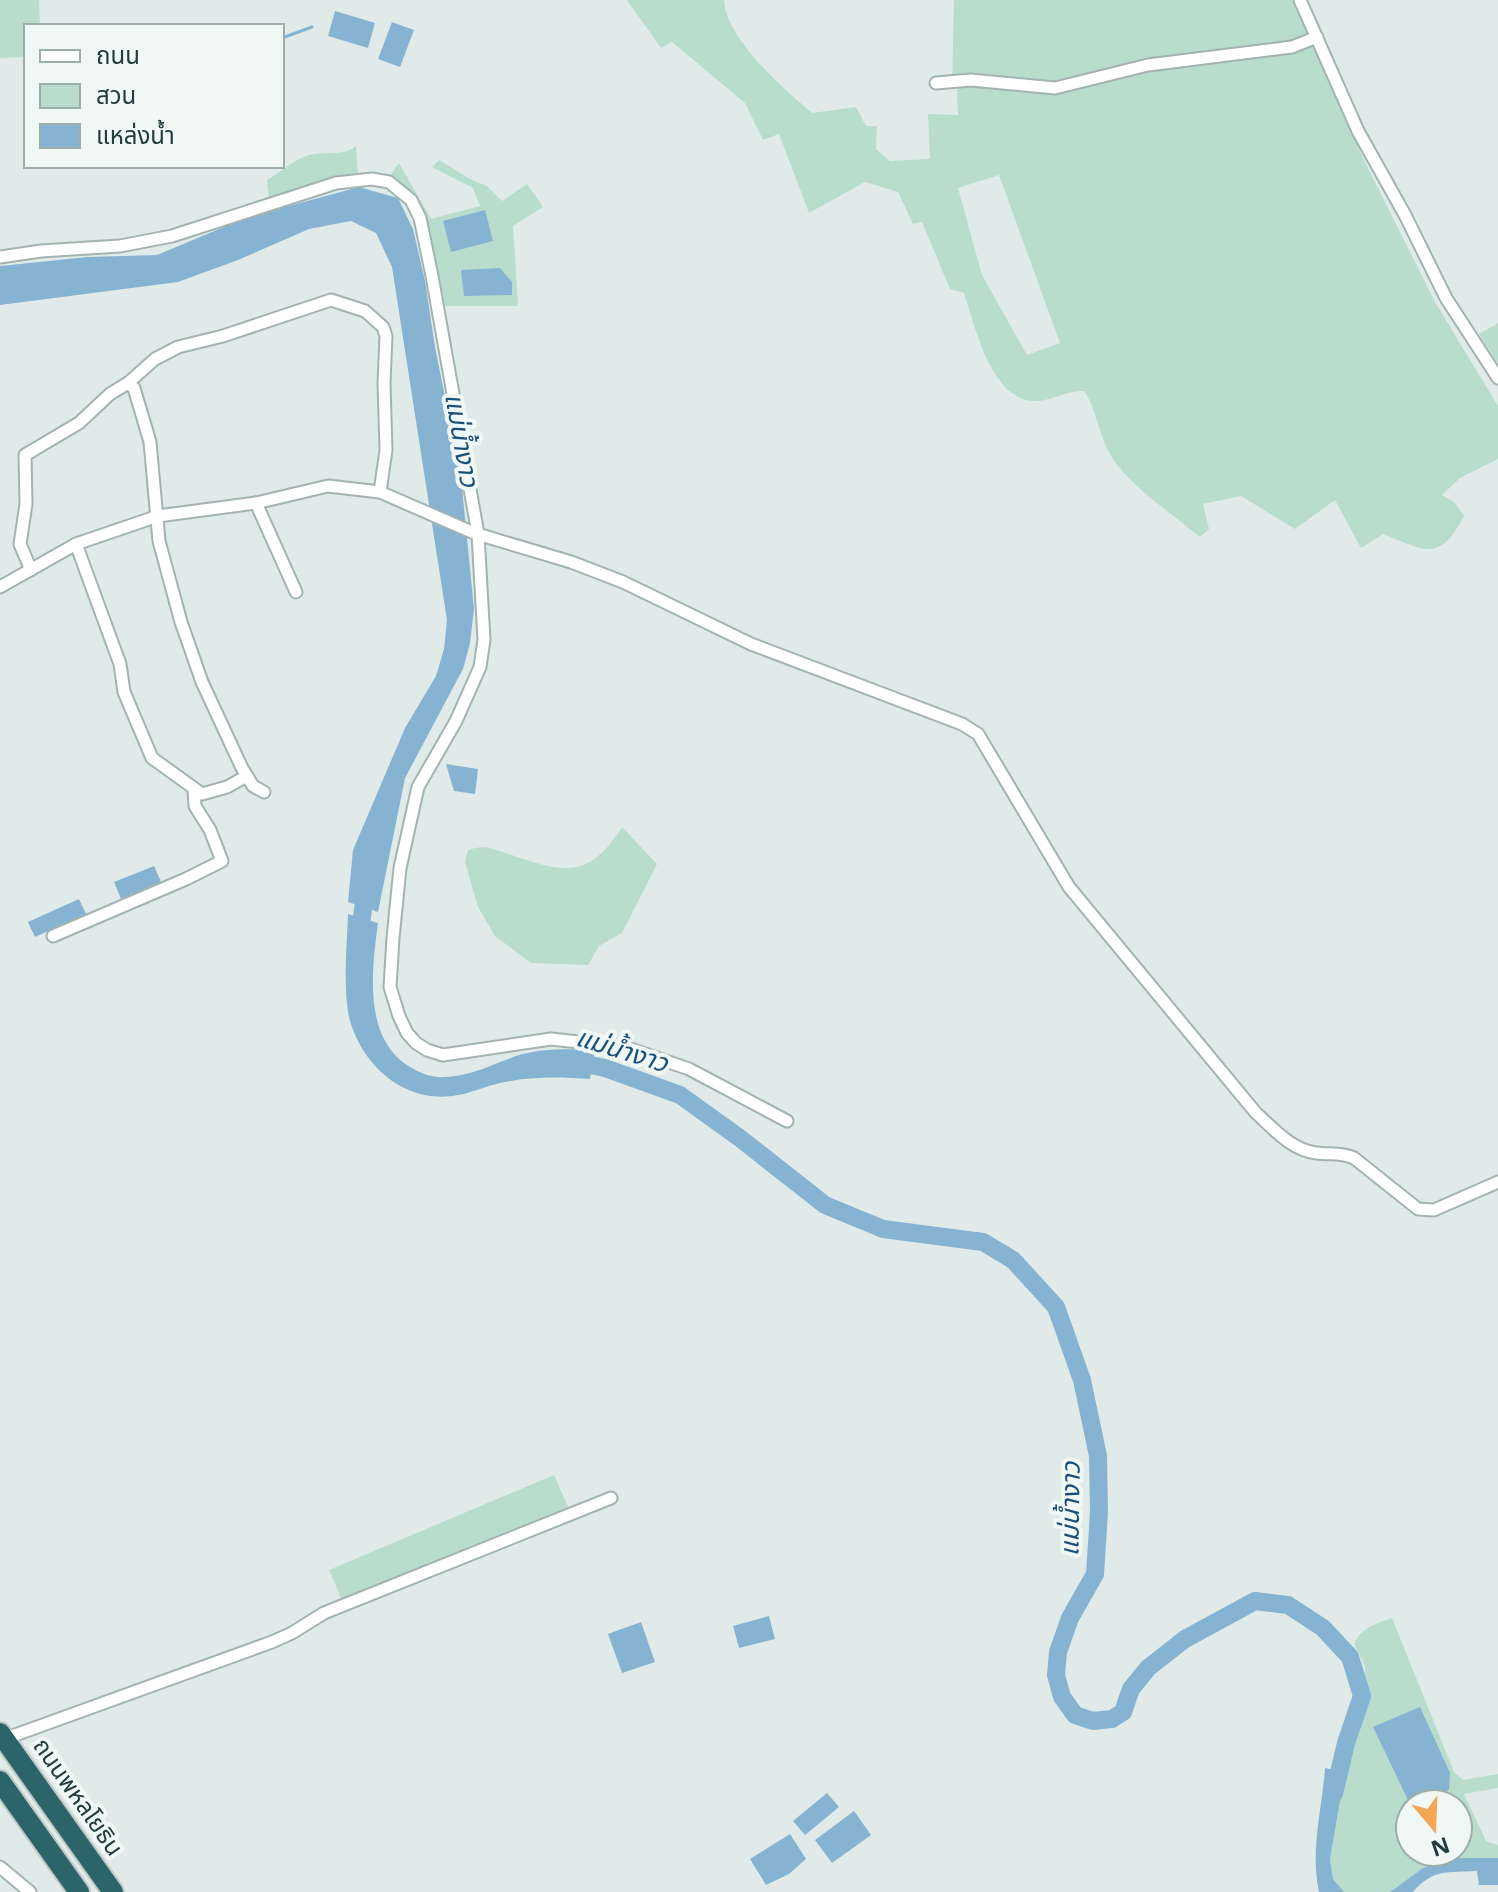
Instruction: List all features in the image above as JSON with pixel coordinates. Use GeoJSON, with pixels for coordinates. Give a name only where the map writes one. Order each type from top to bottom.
{"type":"FeatureCollection","features":[{"type":"Feature","properties":{"kind":"highway","name":"ถนนพหลโยธิน"},"geometry":{"type":"LineString","coordinates":[[2,1736],[113,1892]]}},
{"type":"Feature","properties":{"kind":"highway"},"geometry":{"type":"LineString","coordinates":[[0,1781],[72,1890]]}},
{"type":"Feature","properties":{"kind":"street"},"geometry":{"type":"LineString","coordinates":[[1300,0],[1358,131],[1446,298],[1498,378]]}},
{"type":"Feature","properties":{"kind":"street"},"geometry":{"type":"LineString","coordinates":[[936,83],[971,80],[1055,88],[1148,65],[1292,47],[1317,37]]}},
{"type":"Feature","properties":{"kind":"street"},"geometry":{"type":"LineString","coordinates":[[0,257],[131,244],[172,236],[336,183],[372,179],[389,182],[411,200],[420,218],[476,534],[484,640],[482,657],[456,721],[421,778],[400,868],[390,987],[393,1001],[407,1033],[427,1050],[443,1055],[551,1039],[625,1047],[689,1069],[787,1121]]}},
{"type":"Feature","properties":{"kind":"street"},"geometry":{"type":"LineString","coordinates":[[31,570],[20,544],[26,504],[25,455],[79,423],[155,359],[178,347],[223,336],[331,300],[365,311],[383,327],[386,336],[386,450],[380,492]]}},
{"type":"Feature","properties":{"kind":"street"},"geometry":{"type":"LineString","coordinates":[[128,383],[134,388],[150,442],[159,541],[181,622],[202,682],[247,776],[253,786],[264,792]]}},
{"type":"Feature","properties":{"kind":"street"},"geometry":{"type":"LineString","coordinates":[[0,587],[76,544],[158,516],[256,503],[328,486],[380,492],[476,534],[571,562],[623,582],[751,644],[962,724],[978,734],[1069,887],[1256,1113],[1287,1141],[1303,1150],[1319,1154],[1345,1154],[1354,1158],[1418,1209],[1426,1211],[1498,1182]]}},
{"type":"Feature","properties":{"kind":"street"},"geometry":{"type":"LineString","coordinates":[[256,503],[296,592]]}},
{"type":"Feature","properties":{"kind":"street"},"geometry":{"type":"LineString","coordinates":[[76,544],[120,664],[124,692],[152,758],[202,794],[247,776]]}},
{"type":"Feature","properties":{"kind":"street"},"geometry":{"type":"LineString","coordinates":[[53,936],[222,861],[210,830],[195,806],[194,790]]}},
{"type":"Feature","properties":{"kind":"street"},"geometry":{"type":"LineString","coordinates":[[2,1736],[258,1647],[292,1633],[324,1613],[611,1498]]}},
{"type":"Feature","properties":{"kind":"street"},"geometry":{"type":"LineString","coordinates":[[0,1867],[30,1892]]}},
{"type":"Feature","properties":{"kind":"green space"},"geometry":{"type":"Polygon","coordinates":[[[0,0],[39,0],[40,24],[24,24],[24,57],[0,58],[0,0]]]}},
{"type":"Feature","properties":{"kind":"green space"},"geometry":{"type":"Polygon","coordinates":[[[627,0],[724,0],[727,15],[745,47],[772,77],[812,113],[856,107],[866,126],[877,126],[876,149],[890,161],[930,159],[928,114],[958,115],[957,88],[952,87],[954,0],[1292,0],[1364,160],[1435,302],[1498,406],[1498,459],[1460,478],[1442,495],[1454,502],[1464,516],[1447,541],[1439,547],[1421,548],[1383,534],[1361,548],[1335,500],[1295,529],[1241,496],[1203,504],[1209,529],[1200,537],[1141,490],[1113,459],[1084,391],[1035,401],[1020,398],[1007,389],[987,359],[964,293],[950,289],[922,222],[913,224],[898,192],[865,182],[809,213],[779,134],[763,140],[745,103],[672,42],[661,48],[627,0]],[[999,175],[958,188],[982,275],[1027,355],[1060,343],[999,175]]]}},
{"type":"Feature","properties":{"kind":"green space"},"geometry":{"type":"Polygon","coordinates":[[[356,146],[358,174],[269,199],[267,180],[296,161],[312,154],[344,152],[356,146]]]}},
{"type":"Feature","properties":{"kind":"green space"},"geometry":{"type":"Polygon","coordinates":[[[439,160],[487,186],[502,201],[527,184],[543,207],[513,226],[518,306],[441,306],[409,193],[389,177],[399,163],[431,219],[480,206],[473,188],[432,167],[439,160]]]}},
{"type":"Feature","properties":{"kind":"green space"},"geometry":{"type":"Polygon","coordinates":[[[1498,323],[1498,363],[1479,334],[1498,323]]]}},
{"type":"Feature","properties":{"kind":"green space"},"geometry":{"type":"Polygon","coordinates":[[[622,827],[657,864],[622,933],[599,946],[588,965],[531,963],[495,936],[478,907],[465,862],[468,850],[489,848],[545,865],[573,868],[598,856],[622,827]]]}},
{"type":"Feature","properties":{"kind":"green space"},"geometry":{"type":"Polygon","coordinates":[[[554,1475],[570,1511],[343,1602],[329,1570],[554,1475]]]}},
{"type":"Feature","properties":{"kind":"green space"},"geometry":{"type":"Polygon","coordinates":[[[1392,1618],[1454,1772],[1463,1780],[1498,1774],[1498,1788],[1474,1792],[1474,1788],[1394,1788],[1394,1868],[1423,1868],[1390,1892],[1344,1892],[1333,1879],[1330,1859],[1345,1772],[1365,1698],[1365,1666],[1354,1644],[1365,1630],[1392,1618]]]}},
{"type":"Feature","properties":{"kind":"green space"},"geometry":{"type":"Polygon","coordinates":[[[1474,1815],[1486,1841],[1498,1845],[1498,1858],[1474,1858],[1474,1815]]]}},
{"type":"Feature","properties":{"kind":"water"},"geometry":{"type":"Polygon","coordinates":[[[335,11],[375,23],[368,48],[328,36],[335,11]]]}},
{"type":"Feature","properties":{"kind":"water"},"geometry":{"type":"Polygon","coordinates":[[[392,22],[414,30],[400,67],[378,59],[392,22]]]}},
{"type":"Feature","properties":{"kind":"water"},"geometry":{"type":"Polygon","coordinates":[[[359,187],[398,198],[413,229],[461,477],[474,609],[463,669],[405,778],[378,912],[348,902],[353,850],[405,728],[436,676],[444,649],[447,620],[392,267],[376,233],[351,221],[309,229],[178,282],[0,305],[0,266],[87,257],[157,255],[248,217],[359,187]]]}},
{"type":"Feature","properties":{"kind":"water"},"geometry":{"type":"Polygon","coordinates":[[[485,210],[493,241],[451,252],[443,221],[485,210]]]}},
{"type":"Feature","properties":{"kind":"water"},"geometry":{"type":"Polygon","coordinates":[[[500,268],[512,282],[512,295],[464,296],[461,270],[500,268]]]}},
{"type":"Feature","properties":{"kind":"water"},"geometry":{"type":"Polygon","coordinates":[[[446,764],[478,769],[475,794],[454,791],[446,764]]]}},
{"type":"Feature","properties":{"kind":"water"},"geometry":{"type":"Polygon","coordinates":[[[154,866],[161,882],[121,899],[114,882],[154,866]]]}},
{"type":"Feature","properties":{"kind":"water"},"geometry":{"type":"Polygon","coordinates":[[[79,899],[86,914],[35,937],[28,922],[79,899]]]}},
{"type":"Feature","properties":{"kind":"water"},"geometry":{"type":"Polygon","coordinates":[[[348,914],[378,923],[373,980],[377,1019],[383,1037],[407,1065],[425,1074],[446,1077],[473,1072],[536,1052],[595,1050],[590,1079],[526,1079],[498,1083],[459,1095],[435,1096],[418,1093],[389,1079],[366,1055],[348,1013],[348,914]]]}},
{"type":"Feature","properties":{"kind":"water"},"geometry":{"type":"Polygon","coordinates":[[[769,1616],[775,1639],[739,1648],[733,1626],[769,1616]]]}},
{"type":"Feature","properties":{"kind":"water"},"geometry":{"type":"Polygon","coordinates":[[[641,1622],[655,1662],[622,1673],[608,1634],[641,1622]]]}},
{"type":"Feature","properties":{"kind":"water"},"geometry":{"type":"Polygon","coordinates":[[[1420,1707],[1450,1773],[1449,1788],[1402,1788],[1373,1727],[1420,1707]]]}},
{"type":"Feature","properties":{"kind":"water"},"geometry":{"type":"Polygon","coordinates":[[[1325,1768],[1345,1772],[1330,1859],[1333,1879],[1344,1892],[1319,1892],[1316,1846],[1325,1768]]]}},
{"type":"Feature","properties":{"kind":"water"},"geometry":{"type":"Polygon","coordinates":[[[827,1793],[839,1807],[805,1835],[793,1821],[827,1793]]]}},
{"type":"Feature","properties":{"kind":"water"},"geometry":{"type":"Polygon","coordinates":[[[854,1811],[871,1835],[832,1863],[815,1840],[854,1811]]]}},
{"type":"Feature","properties":{"kind":"water"},"geometry":{"type":"Polygon","coordinates":[[[790,1834],[806,1859],[789,1874],[766,1885],[750,1859],[790,1834]]]}},
{"type":"Feature","properties":{"kind":"water"},"geometry":{"type":"Polygon","coordinates":[[[1474,1858],[1498,1858],[1498,1885],[1479,1885],[1477,1871],[1449,1872],[1435,1875],[1413,1892],[1390,1892],[1423,1868],[1474,1868],[1474,1858]]]}},
{"type":"Feature","properties":{"kind":"waterway"},"geometry":{"type":"LineString","coordinates":[[284,37],[312,27]]}},
{"type":"Feature","properties":{"kind":"waterway","name":"แม่น้ำงาว"},"geometry":{"type":"LineString","coordinates":[[359,942],[366,885]]}},
{"type":"Feature","properties":{"kind":"waterway","name":"แม่น้ำงาว"},"geometry":{"type":"LineString","coordinates":[[571,1061],[605,1068],[680,1095],[825,1205],[883,1229],[983,1242],[1013,1260],[1056,1307],[1082,1380],[1098,1456],[1099,1512],[1095,1574],[1070,1618],[1058,1652],[1056,1675],[1062,1697],[1075,1715],[1093,1721],[1112,1719],[1123,1712],[1131,1689],[1148,1668],[1185,1639],[1255,1601],[1288,1605],[1323,1628],[1350,1657],[1362,1696],[1346,1743],[1334,1794]]}}]}
